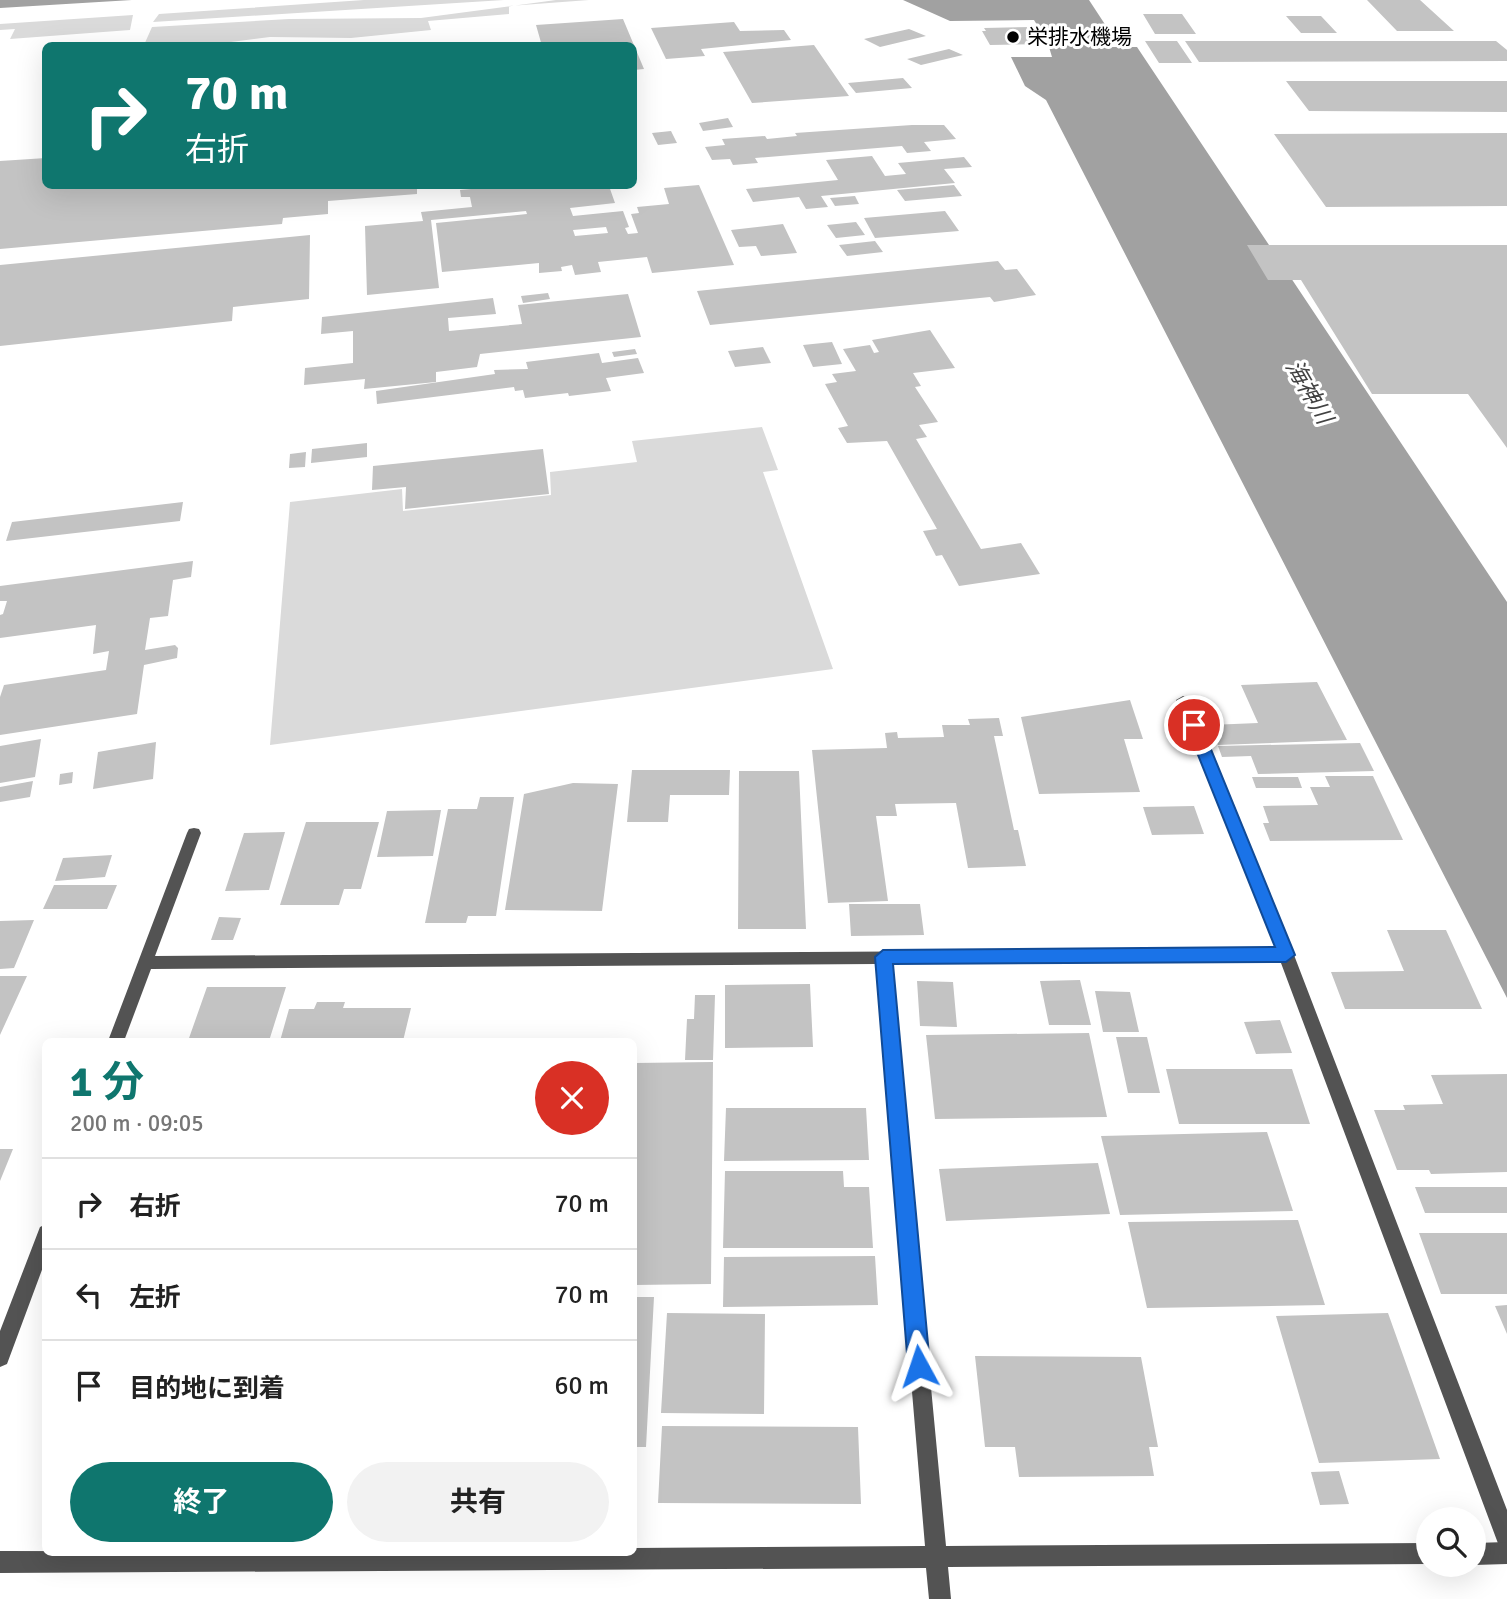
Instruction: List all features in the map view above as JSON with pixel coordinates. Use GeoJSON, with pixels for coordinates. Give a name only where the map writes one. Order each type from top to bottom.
{"type":"FeatureCollection","features":[{"type":"Feature","properties":{"kind":"street"},"geometry":{"type":"LineString","coordinates":[[1184,700],[1286,955],[1507,1538]]}},
{"type":"Feature","properties":{"kind":"street"},"geometry":{"type":"LineString","coordinates":[[117,1038],[194,833]]}},
{"type":"Feature","properties":{"kind":"street"},"geometry":{"type":"LineString","coordinates":[[144,963],[1286,955]]}},
{"type":"Feature","properties":{"kind":"street"},"geometry":{"type":"LineString","coordinates":[[883,957],[940,1599]]}},
{"type":"Feature","properties":{"kind":"street"},"geometry":{"type":"LineString","coordinates":[[0,1357],[42,1244]]}},
{"type":"Feature","properties":{"kind":"street"},"geometry":{"type":"LineString","coordinates":[[1486,1554],[1507,1553]]}},
{"type":"Feature","properties":{"kind":"street"},"geometry":{"type":"LineString","coordinates":[[0,1562],[1416,1554]]}},
{"type":"Feature","properties":{"kind":"shaded area"},"geometry":{"type":"Polygon","coordinates":[[[364,0],[504,0],[153,22],[159,14],[364,0]]]}},
{"type":"Feature","properties":{"kind":"shaded area"},"geometry":{"type":"Polygon","coordinates":[[[556,0],[589,0],[514,6],[556,0]]]}},
{"type":"Feature","properties":{"kind":"shaded area"},"geometry":{"type":"Polygon","coordinates":[[[509,6],[509,14],[428,21],[431,30],[351,38],[270,37],[231,42],[145,42],[152,27],[289,19],[421,18],[509,6]]]}},
{"type":"Feature","properties":{"kind":"shaded area"},"geometry":{"type":"Polygon","coordinates":[[[133,15],[130,30],[10,39],[15,29],[0,30],[0,24],[133,15]]]}},
{"type":"Feature","properties":{"kind":"shaded area"},"geometry":{"type":"Polygon","coordinates":[[[762,427],[778,470],[763,472],[833,669],[270,745],[290,502],[402,489],[403,511],[551,495],[550,472],[637,462],[632,441],[762,427]]]}},
{"type":"Feature","properties":{"kind":"water"},"geometry":{"type":"Polygon","coordinates":[[[0,0],[132,0],[0,8],[0,0]]]}},
{"type":"Feature","properties":{"kind":"water","name":"海神川"},"geometry":{"type":"Polygon","coordinates":[[[903,0],[1089,0],[1110,32],[1092,33],[1102,47],[1137,47],[1507,602],[1507,998],[1046,100],[1025,86],[1011,57],[1052,57],[1049,47],[1075,45],[1066,33],[1042,33],[1034,20],[950,21],[903,0]]]}},
{"type":"Feature","properties":{"kind":"building"},"geometry":{"type":"Polygon","coordinates":[[[1367,0],[1420,0],[1454,31],[1397,31],[1367,0]]]}},
{"type":"Feature","properties":{"kind":"building"},"geometry":{"type":"Polygon","coordinates":[[[1143,14],[1182,14],[1196,34],[1155,34],[1143,14]]]}},
{"type":"Feature","properties":{"kind":"building"},"geometry":{"type":"Polygon","coordinates":[[[1286,16],[1321,16],[1337,33],[1301,33],[1286,16]]]}},
{"type":"Feature","properties":{"kind":"building"},"geometry":{"type":"Polygon","coordinates":[[[623,19],[633,42],[541,42],[536,25],[623,19]]]}},
{"type":"Feature","properties":{"kind":"building"},"geometry":{"type":"Polygon","coordinates":[[[734,22],[740,31],[784,30],[791,40],[701,49],[705,56],[666,59],[651,28],[734,22]]]}},
{"type":"Feature","properties":{"kind":"building","name":"栄排水機場"},"geometry":{"type":"Polygon","coordinates":[[[1033,27],[1045,44],[990,45],[982,31],[986,31],[984,28],[1033,27]]]}},
{"type":"Feature","properties":{"kind":"building"},"geometry":{"type":"Polygon","coordinates":[[[909,29],[926,36],[880,47],[864,39],[909,29]]]}},
{"type":"Feature","properties":{"kind":"building"},"geometry":{"type":"Polygon","coordinates":[[[1145,41],[1177,41],[1192,63],[1159,63],[1145,41]]]}},
{"type":"Feature","properties":{"kind":"building"},"geometry":{"type":"Polygon","coordinates":[[[1185,41],[1496,41],[1507,50],[1507,61],[1199,62],[1185,41]]]}},
{"type":"Feature","properties":{"kind":"building"},"geometry":{"type":"Polygon","coordinates":[[[814,45],[849,96],[752,103],[723,52],[814,45]]]}},
{"type":"Feature","properties":{"kind":"building"},"geometry":{"type":"Polygon","coordinates":[[[949,49],[963,55],[921,65],[907,59],[949,49]]]}},
{"type":"Feature","properties":{"kind":"building"},"geometry":{"type":"Polygon","coordinates":[[[637,52],[644,69],[637,70],[637,52]]]}},
{"type":"Feature","properties":{"kind":"building"},"geometry":{"type":"Polygon","coordinates":[[[903,78],[912,88],[856,93],[848,83],[903,78]]]}},
{"type":"Feature","properties":{"kind":"building"},"geometry":{"type":"Polygon","coordinates":[[[1286,81],[1507,81],[1507,112],[1309,111],[1286,81]]]}},
{"type":"Feature","properties":{"kind":"building"},"geometry":{"type":"Polygon","coordinates":[[[728,118],[733,127],[703,131],[699,123],[728,118]]]}},
{"type":"Feature","properties":{"kind":"building"},"geometry":{"type":"Polygon","coordinates":[[[944,125],[956,139],[924,142],[931,151],[907,153],[902,146],[755,158],[758,163],[733,165],[730,159],[712,160],[705,147],[725,145],[722,139],[765,136],[767,139],[797,136],[795,133],[944,125]]]}},
{"type":"Feature","properties":{"kind":"building"},"geometry":{"type":"Polygon","coordinates":[[[671,131],[677,143],[658,145],[652,133],[671,131]]]}},
{"type":"Feature","properties":{"kind":"building"},"geometry":{"type":"Polygon","coordinates":[[[1507,133],[1507,206],[1326,207],[1274,134],[1507,133]]]}},
{"type":"Feature","properties":{"kind":"building"},"geometry":{"type":"Polygon","coordinates":[[[872,156],[885,176],[906,174],[898,163],[964,157],[972,167],[944,169],[955,183],[821,196],[828,207],[806,209],[799,197],[753,202],[746,189],[838,180],[826,160],[872,156]]]}},
{"type":"Feature","properties":{"kind":"building"},"geometry":{"type":"Polygon","coordinates":[[[42,158],[42,189],[417,189],[417,194],[328,201],[328,214],[283,218],[282,224],[0,249],[0,161],[42,158]]]}},
{"type":"Feature","properties":{"kind":"building"},"geometry":{"type":"Polygon","coordinates":[[[699,185],[734,265],[652,273],[647,257],[598,262],[601,272],[575,275],[572,265],[561,267],[562,271],[539,273],[539,263],[442,272],[436,223],[527,214],[526,211],[431,220],[439,288],[367,295],[365,226],[423,221],[421,212],[472,207],[470,197],[461,197],[460,190],[610,189],[615,203],[570,208],[573,216],[623,211],[629,227],[625,228],[628,234],[638,233],[631,214],[639,213],[637,207],[669,204],[664,188],[699,185]],[[606,227],[573,230],[575,236],[608,233],[606,227]]]}},
{"type":"Feature","properties":{"kind":"building"},"geometry":{"type":"Polygon","coordinates":[[[954,185],[962,196],[905,201],[897,190],[954,185]]]}},
{"type":"Feature","properties":{"kind":"building"},"geometry":{"type":"Polygon","coordinates":[[[855,196],[859,204],[835,206],[830,198],[855,196]]]}},
{"type":"Feature","properties":{"kind":"building"},"geometry":{"type":"Polygon","coordinates":[[[945,211],[959,231],[875,238],[864,218],[945,211]]]}},
{"type":"Feature","properties":{"kind":"building"},"geometry":{"type":"Polygon","coordinates":[[[856,222],[865,235],[836,238],[827,225],[856,222]]]}},
{"type":"Feature","properties":{"kind":"building"},"geometry":{"type":"Polygon","coordinates":[[[783,224],[797,253],[761,256],[756,246],[739,247],[731,230],[783,224]]]}},
{"type":"Feature","properties":{"kind":"building"},"geometry":{"type":"Polygon","coordinates":[[[310,235],[309,299],[233,307],[232,321],[0,346],[0,265],[310,235]]]}},
{"type":"Feature","properties":{"kind":"building"},"geometry":{"type":"Polygon","coordinates":[[[875,241],[883,252],[847,256],[839,245],[875,241]]]}},
{"type":"Feature","properties":{"kind":"building"},"geometry":{"type":"Polygon","coordinates":[[[1247,245],[1507,245],[1507,448],[1468,394],[1372,394],[1301,280],[1268,280],[1247,245]]]}},
{"type":"Feature","properties":{"kind":"building"},"geometry":{"type":"Polygon","coordinates":[[[998,261],[1005,270],[1017,269],[1036,295],[994,302],[990,297],[710,325],[697,291],[998,261]]]}},
{"type":"Feature","properties":{"kind":"building"},"geometry":{"type":"Polygon","coordinates":[[[548,293],[550,299],[523,303],[521,296],[548,293]]]}},
{"type":"Feature","properties":{"kind":"building"},"geometry":{"type":"Polygon","coordinates":[[[628,294],[641,337],[480,354],[477,367],[436,372],[436,382],[364,389],[365,379],[304,385],[305,368],[353,363],[353,331],[321,334],[322,317],[493,298],[496,314],[448,318],[449,331],[522,324],[518,305],[628,294]]]}},
{"type":"Feature","properties":{"kind":"building"},"geometry":{"type":"Polygon","coordinates":[[[930,330],[955,368],[913,373],[921,386],[915,387],[938,422],[919,425],[927,437],[916,439],[981,549],[1021,543],[1040,574],[959,586],[942,555],[936,556],[923,531],[937,529],[887,441],[847,443],[838,428],[848,426],[825,384],[837,382],[832,374],[856,371],[843,349],[870,345],[874,353],[879,352],[872,340],[930,330]]]}},
{"type":"Feature","properties":{"kind":"building"},"geometry":{"type":"Polygon","coordinates":[[[832,342],[842,364],[813,367],[803,345],[832,342]]]}},
{"type":"Feature","properties":{"kind":"building"},"geometry":{"type":"Polygon","coordinates":[[[763,347],[771,363],[735,367],[728,351],[763,347]]]}},
{"type":"Feature","properties":{"kind":"building"},"geometry":{"type":"Polygon","coordinates":[[[635,349],[637,354],[614,357],[612,352],[635,349]]]}},
{"type":"Feature","properties":{"kind":"building"},"geometry":{"type":"Polygon","coordinates":[[[599,353],[602,363],[638,358],[644,373],[606,378],[611,391],[569,396],[568,393],[525,398],[523,390],[515,391],[514,387],[377,404],[376,391],[495,374],[494,370],[528,369],[526,362],[599,353]]]}},
{"type":"Feature","properties":{"kind":"building"},"geometry":{"type":"Polygon","coordinates":[[[367,443],[367,457],[311,463],[312,449],[367,443]]]}},
{"type":"Feature","properties":{"kind":"building"},"geometry":{"type":"Polygon","coordinates":[[[543,449],[549,494],[405,509],[406,487],[372,490],[373,466],[543,449]]]}},
{"type":"Feature","properties":{"kind":"building"},"geometry":{"type":"Polygon","coordinates":[[[306,452],[305,467],[289,468],[290,454],[306,452]]]}},
{"type":"Feature","properties":{"kind":"building"},"geometry":{"type":"Polygon","coordinates":[[[183,502],[180,521],[6,541],[12,522],[183,502]]]}},
{"type":"Feature","properties":{"kind":"building"},"geometry":{"type":"Polygon","coordinates":[[[193,561],[191,577],[173,580],[168,616],[150,618],[145,650],[175,645],[178,648],[177,658],[144,665],[137,714],[0,735],[0,697],[4,685],[106,670],[109,651],[93,654],[96,625],[0,638],[0,615],[3,614],[7,601],[0,601],[0,586],[193,561]]]}},
{"type":"Feature","properties":{"kind":"building"},"geometry":{"type":"Polygon","coordinates":[[[1317,682],[1347,740],[1218,745],[1210,725],[1258,723],[1241,685],[1317,682]]]}},
{"type":"Feature","properties":{"kind":"building"},"geometry":{"type":"Polygon","coordinates":[[[1130,700],[1143,739],[1124,739],[1140,792],[1039,794],[1021,717],[1130,700]]]}},
{"type":"Feature","properties":{"kind":"building"},"geometry":{"type":"Polygon","coordinates":[[[999,718],[1003,736],[994,736],[1014,830],[1018,830],[1026,866],[968,868],[956,803],[895,804],[897,816],[876,816],[888,901],[828,903],[812,750],[887,748],[885,733],[897,732],[898,738],[944,737],[942,725],[970,725],[968,719],[999,718]]]}},
{"type":"Feature","properties":{"kind":"building"},"geometry":{"type":"Polygon","coordinates":[[[41,739],[35,777],[0,783],[0,746],[41,739]]]}},
{"type":"Feature","properties":{"kind":"building"},"geometry":{"type":"Polygon","coordinates":[[[156,742],[153,779],[93,789],[98,752],[156,742]]]}},
{"type":"Feature","properties":{"kind":"building"},"geometry":{"type":"Polygon","coordinates":[[[1360,743],[1374,771],[1258,774],[1251,756],[1222,757],[1218,746],[1360,743]]]}},
{"type":"Feature","properties":{"kind":"building"},"geometry":{"type":"Polygon","coordinates":[[[632,770],[730,770],[729,795],[670,795],[668,822],[627,822],[632,770]]]}},
{"type":"Feature","properties":{"kind":"building"},"geometry":{"type":"Polygon","coordinates":[[[739,771],[799,771],[806,929],[738,929],[739,771]]]}},
{"type":"Feature","properties":{"kind":"building"},"geometry":{"type":"Polygon","coordinates":[[[73,772],[72,783],[59,785],[60,774],[73,772]]]}},
{"type":"Feature","properties":{"kind":"building"},"geometry":{"type":"Polygon","coordinates":[[[1325,776],[1373,776],[1403,840],[1270,841],[1263,823],[1269,823],[1263,806],[1318,805],[1310,787],[1330,787],[1325,776]]]}},
{"type":"Feature","properties":{"kind":"building"},"geometry":{"type":"Polygon","coordinates":[[[1252,777],[1298,777],[1302,788],[1256,788],[1252,777]]]}},
{"type":"Feature","properties":{"kind":"building"},"geometry":{"type":"Polygon","coordinates":[[[33,781],[30,797],[0,802],[0,787],[33,781]]]}},
{"type":"Feature","properties":{"kind":"building"},"geometry":{"type":"Polygon","coordinates":[[[573,783],[618,784],[602,911],[505,910],[524,794],[573,783]]]}},
{"type":"Feature","properties":{"kind":"building"},"geometry":{"type":"Polygon","coordinates":[[[480,797],[514,797],[496,916],[468,916],[466,923],[425,923],[448,809],[477,809],[480,797]]]}},
{"type":"Feature","properties":{"kind":"building"},"geometry":{"type":"Polygon","coordinates":[[[1194,806],[1204,834],[1152,835],[1143,807],[1194,806]]]}},
{"type":"Feature","properties":{"kind":"building"},"geometry":{"type":"Polygon","coordinates":[[[441,810],[433,856],[377,857],[387,811],[441,810]]]}},
{"type":"Feature","properties":{"kind":"building"},"geometry":{"type":"Polygon","coordinates":[[[306,822],[379,822],[361,889],[344,889],[339,905],[280,905],[306,822]]]}},
{"type":"Feature","properties":{"kind":"building"},"geometry":{"type":"Polygon","coordinates":[[[285,832],[269,890],[225,891],[244,833],[285,832]]]}},
{"type":"Feature","properties":{"kind":"building"},"geometry":{"type":"Polygon","coordinates":[[[112,855],[105,877],[55,881],[63,858],[112,855]]]}},
{"type":"Feature","properties":{"kind":"building"},"geometry":{"type":"Polygon","coordinates":[[[54,885],[117,885],[107,909],[43,909],[54,885]]]}},
{"type":"Feature","properties":{"kind":"building"},"geometry":{"type":"Polygon","coordinates":[[[849,904],[920,904],[924,935],[851,936],[849,904]]]}},
{"type":"Feature","properties":{"kind":"building"},"geometry":{"type":"Polygon","coordinates":[[[219,917],[241,918],[233,940],[211,940],[219,917]]]}},
{"type":"Feature","properties":{"kind":"building"},"geometry":{"type":"Polygon","coordinates":[[[34,920],[14,968],[0,969],[0,921],[34,920]]]}},
{"type":"Feature","properties":{"kind":"building"},"geometry":{"type":"Polygon","coordinates":[[[1387,930],[1446,930],[1482,1009],[1345,1009],[1331,972],[1404,971],[1387,930]]]}},
{"type":"Feature","properties":{"kind":"building"},"geometry":{"type":"Polygon","coordinates":[[[0,976],[27,976],[0,1035],[0,976]]]}},
{"type":"Feature","properties":{"kind":"building"},"geometry":{"type":"Polygon","coordinates":[[[1080,980],[1091,1025],[1049,1025],[1040,981],[1080,980]]]}},
{"type":"Feature","properties":{"kind":"building"},"geometry":{"type":"Polygon","coordinates":[[[917,981],[953,982],[957,1027],[920,1026],[917,981]]]}},
{"type":"Feature","properties":{"kind":"building"},"geometry":{"type":"Polygon","coordinates":[[[810,984],[813,1047],[725,1048],[725,985],[810,984]]]}},
{"type":"Feature","properties":{"kind":"building"},"geometry":{"type":"Polygon","coordinates":[[[207,987],[286,987],[270,1038],[189,1038],[207,987]]]}},
{"type":"Feature","properties":{"kind":"building"},"geometry":{"type":"Polygon","coordinates":[[[1095,991],[1130,992],[1139,1032],[1103,1032],[1095,991]]]}},
{"type":"Feature","properties":{"kind":"building"},"geometry":{"type":"Polygon","coordinates":[[[695,995],[715,995],[713,1060],[685,1060],[687,1019],[694,1019],[695,995]]]}},
{"type":"Feature","properties":{"kind":"building"},"geometry":{"type":"Polygon","coordinates":[[[317,1002],[345,1002],[343,1008],[411,1008],[404,1038],[281,1038],[289,1009],[314,1009],[317,1002]]]}},
{"type":"Feature","properties":{"kind":"building"},"geometry":{"type":"Polygon","coordinates":[[[1280,1020],[1292,1053],[1256,1054],[1244,1022],[1280,1020]]]}},
{"type":"Feature","properties":{"kind":"building"},"geometry":{"type":"Polygon","coordinates":[[[1089,1033],[1107,1117],[935,1119],[926,1035],[1089,1033]]]}},
{"type":"Feature","properties":{"kind":"building"},"geometry":{"type":"Polygon","coordinates":[[[1116,1037],[1147,1037],[1160,1093],[1128,1093],[1116,1037]]]}},
{"type":"Feature","properties":{"kind":"building"},"geometry":{"type":"Polygon","coordinates":[[[713,1062],[711,1284],[637,1285],[637,1063],[713,1062]]]}},
{"type":"Feature","properties":{"kind":"building"},"geometry":{"type":"Polygon","coordinates":[[[1166,1069],[1292,1069],[1310,1124],[1179,1124],[1166,1069]]]}},
{"type":"Feature","properties":{"kind":"building"},"geometry":{"type":"Polygon","coordinates":[[[1507,1074],[1507,1172],[1431,1174],[1429,1170],[1397,1170],[1374,1110],[1405,1110],[1403,1105],[1443,1104],[1431,1075],[1507,1074]]]}},
{"type":"Feature","properties":{"kind":"building"},"geometry":{"type":"Polygon","coordinates":[[[726,1108],[866,1108],[869,1160],[724,1161],[726,1108]]]}},
{"type":"Feature","properties":{"kind":"building"},"geometry":{"type":"Polygon","coordinates":[[[1267,1132],[1293,1211],[1120,1215],[1101,1136],[1267,1132]]]}},
{"type":"Feature","properties":{"kind":"building"},"geometry":{"type":"Polygon","coordinates":[[[0,1149],[13,1149],[0,1181],[0,1149]]]}},
{"type":"Feature","properties":{"kind":"building"},"geometry":{"type":"Polygon","coordinates":[[[1098,1163],[1110,1214],[946,1221],[939,1169],[1098,1163]]]}},
{"type":"Feature","properties":{"kind":"building"},"geometry":{"type":"Polygon","coordinates":[[[725,1171],[843,1171],[844,1187],[869,1187],[873,1248],[723,1248],[725,1171]]]}},
{"type":"Feature","properties":{"kind":"building"},"geometry":{"type":"Polygon","coordinates":[[[1415,1187],[1507,1187],[1507,1213],[1425,1213],[1415,1187]]]}},
{"type":"Feature","properties":{"kind":"building"},"geometry":{"type":"Polygon","coordinates":[[[1298,1220],[1325,1305],[1147,1308],[1128,1222],[1298,1220]]]}},
{"type":"Feature","properties":{"kind":"building"},"geometry":{"type":"Polygon","coordinates":[[[1419,1233],[1507,1233],[1507,1294],[1441,1294],[1419,1233]]]}},
{"type":"Feature","properties":{"kind":"building"},"geometry":{"type":"Polygon","coordinates":[[[875,1256],[878,1305],[723,1307],[724,1257],[875,1256]]]}},
{"type":"Feature","properties":{"kind":"building"},"geometry":{"type":"Polygon","coordinates":[[[637,1297],[654,1297],[646,1447],[637,1447],[637,1297]]]}},
{"type":"Feature","properties":{"kind":"building"},"geometry":{"type":"Polygon","coordinates":[[[1507,1305],[1507,1334],[1495,1306],[1507,1305]]]}},
{"type":"Feature","properties":{"kind":"building"},"geometry":{"type":"Polygon","coordinates":[[[667,1313],[765,1314],[764,1414],[661,1413],[667,1313]]]}},
{"type":"Feature","properties":{"kind":"building"},"geometry":{"type":"Polygon","coordinates":[[[1388,1313],[1440,1459],[1319,1463],[1276,1316],[1388,1313]]]}},
{"type":"Feature","properties":{"kind":"building"},"geometry":{"type":"Polygon","coordinates":[[[975,1356],[1141,1357],[1158,1447],[1149,1447],[1154,1476],[1019,1477],[1015,1447],[985,1447],[975,1356]]]}},
{"type":"Feature","properties":{"kind":"building"},"geometry":{"type":"Polygon","coordinates":[[[662,1426],[858,1427],[861,1504],[658,1503],[662,1426]]]}},
{"type":"Feature","properties":{"kind":"building"},"geometry":{"type":"Polygon","coordinates":[[[1339,1471],[1349,1504],[1320,1505],[1311,1472],[1339,1471]]]}},
{"type":"Feature","properties":{"kind":"place","name":"栄排水機場"},"geometry":{"type":"Point","coordinates":[1013,37]}},
{"type":"Feature","properties":{"kind":"route"},"geometry":{"type":"LineString","coordinates":[[919,1366],[883,957],[1286,955],[1194,725]]}}]}
